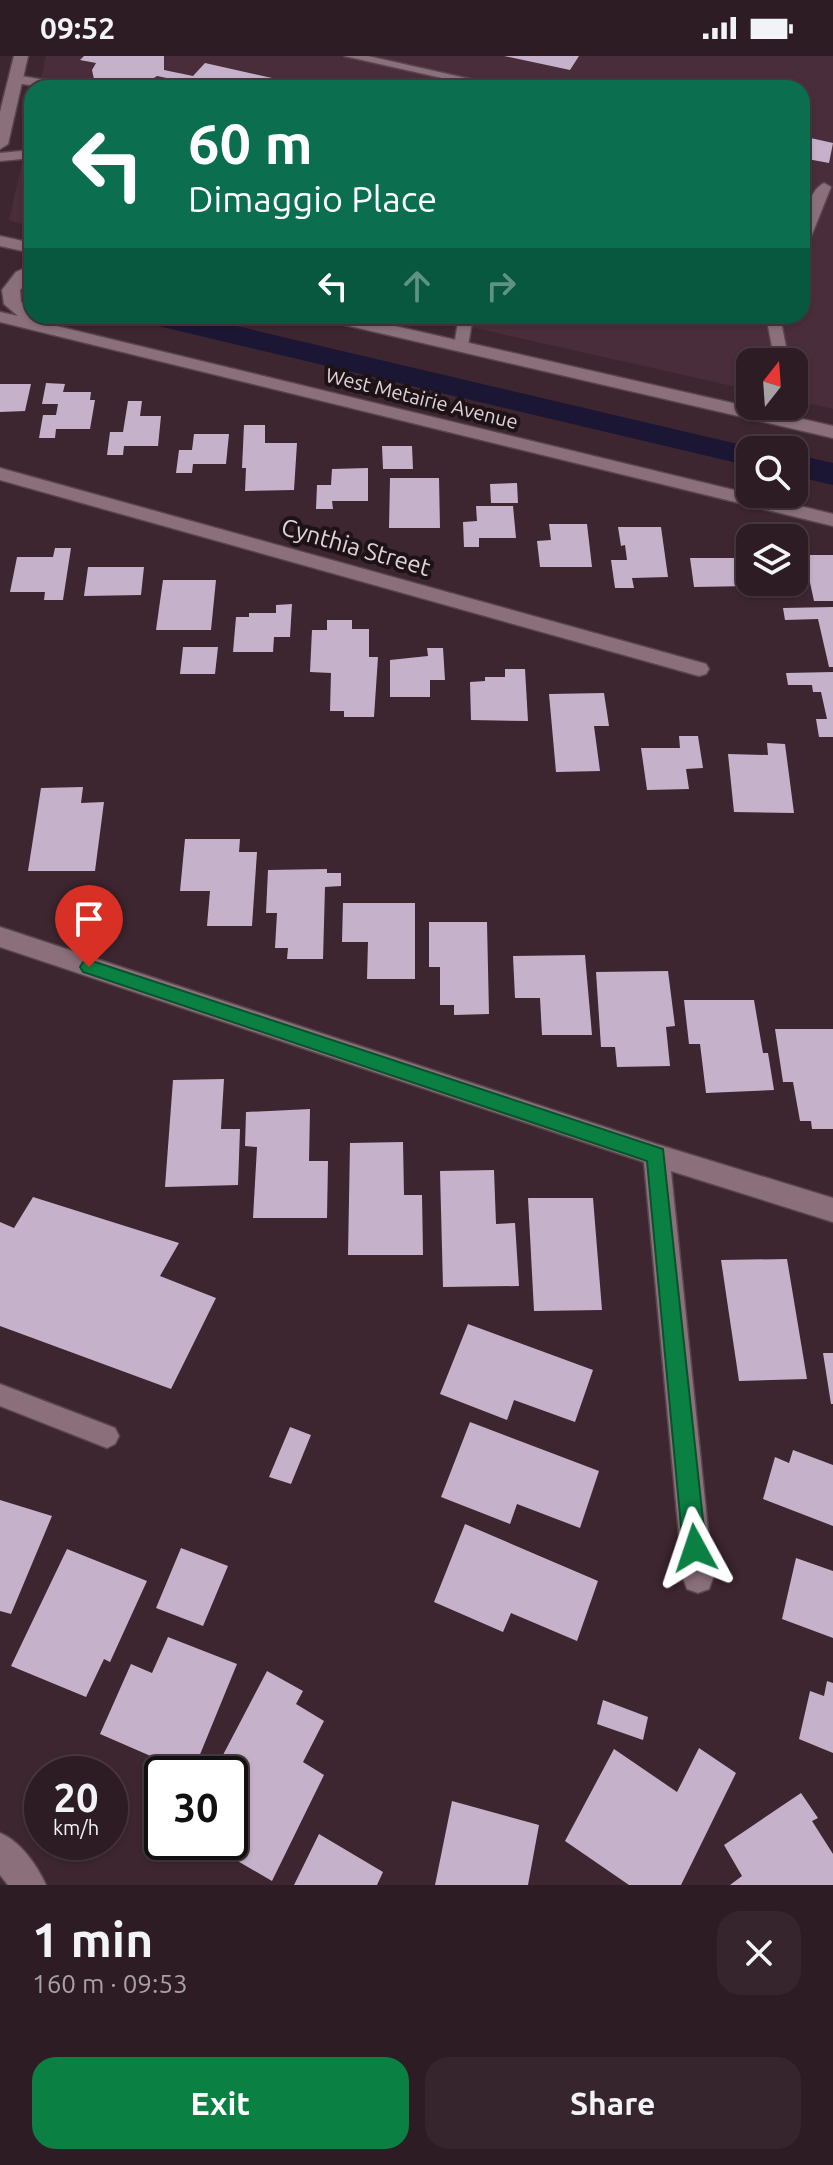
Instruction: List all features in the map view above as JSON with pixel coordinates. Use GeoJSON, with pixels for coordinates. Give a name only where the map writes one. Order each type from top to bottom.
{"type":"FeatureCollection","features":[{"type":"Feature","properties":{"kind":"street"},"geometry":{"type":"LineString","coordinates":[[0,144],[21,56]]}},
{"type":"Feature","properties":{"kind":"street"},"geometry":{"type":"LineString","coordinates":[[0,241],[24,246]]}},
{"type":"Feature","properties":{"kind":"street"},"geometry":{"type":"LineString","coordinates":[[24,275],[11,290],[13,304],[24,315]]}},
{"type":"Feature","properties":{"kind":"street","name":"West Metairie Avenue"},"geometry":{"type":"LineString","coordinates":[[0,317],[24,323]]}},
{"type":"Feature","properties":{"kind":"street","name":"West Metairie Avenue"},"geometry":{"type":"LineString","coordinates":[[27,324],[833,520]]}},
{"type":"Feature","properties":{"kind":"street"},"geometry":{"type":"LineString","coordinates":[[40,324],[50,330]]}},
{"type":"Feature","properties":{"kind":"street"},"geometry":{"type":"LineString","coordinates":[[363,324],[736,404]]}},
{"type":"Feature","properties":{"kind":"street"},"geometry":{"type":"LineString","coordinates":[[796,420],[833,432]]}},
{"type":"Feature","properties":{"kind":"street","name":"Cynthia Street"},"geometry":{"type":"LineString","coordinates":[[0,474],[699,669]]}},
{"type":"Feature","properties":{"kind":"street"},"geometry":{"type":"LineString","coordinates":[[0,937],[656,1155],[833,1210]]}},
{"type":"Feature","properties":{"kind":"street"},"geometry":{"type":"LineString","coordinates":[[656,1155],[698,1578]]}},
{"type":"Feature","properties":{"kind":"street"},"geometry":{"type":"LineString","coordinates":[[0,1849],[29,1885]]}},
{"type":"Feature","properties":{"kind":"lane"},"geometry":{"type":"LineString","coordinates":[[350,56],[464,79]]}},
{"type":"Feature","properties":{"kind":"lane"},"geometry":{"type":"LineString","coordinates":[[15,79],[24,80]]}},
{"type":"Feature","properties":{"kind":"lane"},"geometry":{"type":"LineString","coordinates":[[0,157],[24,155]]}},
{"type":"Feature","properties":{"kind":"lane"},"geometry":{"type":"LineString","coordinates":[[810,222],[824,187]]}},
{"type":"Feature","properties":{"kind":"lane"},"geometry":{"type":"LineString","coordinates":[[461,346],[465,324]]}},
{"type":"Feature","properties":{"kind":"lane"},"geometry":{"type":"LineString","coordinates":[[775,324],[779,348]]}},
{"type":"Feature","properties":{"kind":"lane"},"geometry":{"type":"LineString","coordinates":[[0,1395],[107,1436]]}},
{"type":"Feature","properties":{"kind":"shaded area"},"geometry":{"type":"Polygon","coordinates":[[[46,56],[833,56],[833,409],[808,403],[808,348],[736,348],[736,387],[457,324],[810,324],[810,80],[41,80],[46,56]]]}},
{"type":"Feature","properties":{"kind":"shaded area"},"geometry":{"type":"Polygon","coordinates":[[[24,153],[24,225],[9,220],[24,153]]]}},
{"type":"Feature","properties":{"kind":"building"},"geometry":{"type":"Polygon","coordinates":[[[84,56],[164,56],[164,70],[193,76],[205,63],[281,80],[176,80],[157,76],[151,80],[96,80],[92,70],[96,63],[80,60],[84,56]]]}},
{"type":"Feature","properties":{"kind":"building"},"geometry":{"type":"Polygon","coordinates":[[[504,56],[579,56],[570,70],[504,56]]]}},
{"type":"Feature","properties":{"kind":"building"},"geometry":{"type":"Polygon","coordinates":[[[810,138],[833,143],[829,163],[810,159],[810,138]]]}},
{"type":"Feature","properties":{"kind":"building"},"geometry":{"type":"Polygon","coordinates":[[[46,383],[65,384],[63,392],[91,392],[90,400],[95,400],[90,429],[56,429],[55,438],[39,438],[43,415],[56,415],[58,404],[42,404],[46,383]]]}},
{"type":"Feature","properties":{"kind":"building"},"geometry":{"type":"Polygon","coordinates":[[[0,384],[31,384],[25,411],[0,412],[0,384]]]}},
{"type":"Feature","properties":{"kind":"building"},"geometry":{"type":"Polygon","coordinates":[[[128,401],[142,401],[140,416],[161,416],[158,446],[124,446],[123,455],[107,455],[110,432],[123,432],[128,401]]]}},
{"type":"Feature","properties":{"kind":"building"},"geometry":{"type":"Polygon","coordinates":[[[244,425],[265,425],[265,443],[297,443],[294,490],[245,491],[246,468],[242,468],[244,425]]]}},
{"type":"Feature","properties":{"kind":"building"},"geometry":{"type":"Polygon","coordinates":[[[194,434],[229,434],[226,464],[193,464],[192,473],[176,473],[179,450],[192,450],[194,434]]]}},
{"type":"Feature","properties":{"kind":"building"},"geometry":{"type":"Polygon","coordinates":[[[382,446],[412,446],[413,469],[383,469],[382,446]]]}},
{"type":"Feature","properties":{"kind":"building"},"geometry":{"type":"Polygon","coordinates":[[[368,468],[368,501],[332,501],[333,509],[316,509],[317,485],[331,485],[332,469],[368,468]]]}},
{"type":"Feature","properties":{"kind":"building"},"geometry":{"type":"Polygon","coordinates":[[[390,478],[439,478],[440,528],[389,528],[390,478]]]}},
{"type":"Feature","properties":{"kind":"building"},"geometry":{"type":"Polygon","coordinates":[[[517,483],[518,503],[491,503],[490,484],[517,483]]]}},
{"type":"Feature","properties":{"kind":"building"},"geometry":{"type":"Polygon","coordinates":[[[476,506],[513,506],[516,538],[479,538],[479,547],[464,547],[463,522],[477,521],[476,506]]]}},
{"type":"Feature","properties":{"kind":"building"},"geometry":{"type":"Polygon","coordinates":[[[549,524],[587,524],[592,567],[540,567],[537,541],[551,540],[549,524]]]}},
{"type":"Feature","properties":{"kind":"building"},"geometry":{"type":"Polygon","coordinates":[[[618,527],[661,527],[668,577],[632,578],[634,588],[615,588],[611,560],[627,560],[618,527]]]}},
{"type":"Feature","properties":{"kind":"building"},"geometry":{"type":"Polygon","coordinates":[[[55,548],[71,548],[63,600],[44,600],[45,592],[10,592],[17,557],[53,557],[55,548]]]}},
{"type":"Feature","properties":{"kind":"building"},"geometry":{"type":"Polygon","coordinates":[[[808,555],[833,555],[833,601],[814,601],[808,555]]]}},
{"type":"Feature","properties":{"kind":"building"},"geometry":{"type":"Polygon","coordinates":[[[690,558],[736,558],[736,586],[694,587],[690,558]]]}},
{"type":"Feature","properties":{"kind":"building"},"geometry":{"type":"Polygon","coordinates":[[[88,567],[144,567],[141,595],[84,596],[88,567]]]}},
{"type":"Feature","properties":{"kind":"building"},"geometry":{"type":"Polygon","coordinates":[[[163,580],[216,580],[211,630],[156,630],[163,580]]]}},
{"type":"Feature","properties":{"kind":"building"},"geometry":{"type":"Polygon","coordinates":[[[292,604],[290,637],[274,637],[273,652],[233,652],[236,617],[249,617],[249,613],[276,613],[276,605],[292,604]]]}},
{"type":"Feature","properties":{"kind":"building"},"geometry":{"type":"Polygon","coordinates":[[[833,607],[833,667],[829,667],[818,619],[785,620],[783,608],[833,607]]]}},
{"type":"Feature","properties":{"kind":"building"},"geometry":{"type":"Polygon","coordinates":[[[327,620],[352,620],[352,629],[369,629],[369,657],[378,657],[374,717],[344,717],[344,711],[330,711],[331,673],[310,672],[312,630],[327,630],[327,620]]]}},
{"type":"Feature","properties":{"kind":"building"},"geometry":{"type":"Polygon","coordinates":[[[183,647],[218,647],[215,674],[180,674],[183,647]]]}},
{"type":"Feature","properties":{"kind":"building"},"geometry":{"type":"Polygon","coordinates":[[[427,648],[443,648],[445,680],[430,680],[430,697],[390,697],[390,660],[428,656],[427,648]]]}},
{"type":"Feature","properties":{"kind":"building"},"geometry":{"type":"Polygon","coordinates":[[[505,669],[525,669],[528,721],[471,720],[470,682],[485,681],[485,677],[505,677],[505,669]]]}},
{"type":"Feature","properties":{"kind":"building"},"geometry":{"type":"Polygon","coordinates":[[[833,672],[833,737],[819,737],[816,719],[827,719],[821,692],[813,692],[812,685],[788,685],[786,673],[833,672]]]}},
{"type":"Feature","properties":{"kind":"building"},"geometry":{"type":"Polygon","coordinates":[[[604,693],[609,726],[594,726],[600,771],[556,772],[549,694],[604,693]]]}},
{"type":"Feature","properties":{"kind":"building"},"geometry":{"type":"Polygon","coordinates":[[[679,736],[698,736],[703,768],[686,769],[689,789],[647,790],[641,748],[680,748],[679,736]]]}},
{"type":"Feature","properties":{"kind":"building"},"geometry":{"type":"Polygon","coordinates":[[[767,743],[785,744],[794,813],[734,812],[728,754],[768,755],[767,743]]]}},
{"type":"Feature","properties":{"kind":"building"},"geometry":{"type":"Polygon","coordinates":[[[83,787],[81,803],[104,802],[95,871],[28,871],[41,788],[83,787]]]}},
{"type":"Feature","properties":{"kind":"building"},"geometry":{"type":"Polygon","coordinates":[[[185,839],[240,839],[239,852],[257,852],[252,926],[207,926],[210,891],[180,891],[185,839]]]}},
{"type":"Feature","properties":{"kind":"building"},"geometry":{"type":"Polygon","coordinates":[[[327,869],[327,873],[341,873],[341,886],[325,887],[323,959],[287,959],[288,948],[275,948],[277,913],[266,913],[268,870],[327,869]]]}},
{"type":"Feature","properties":{"kind":"building"},"geometry":{"type":"Polygon","coordinates":[[[343,903],[415,903],[415,979],[367,979],[368,942],[342,942],[343,903]]]}},
{"type":"Feature","properties":{"kind":"building"},"geometry":{"type":"Polygon","coordinates":[[[429,922],[487,922],[489,1014],[454,1015],[454,1005],[440,1005],[440,967],[429,967],[429,922]]]}},
{"type":"Feature","properties":{"kind":"building"},"geometry":{"type":"Polygon","coordinates":[[[585,955],[592,1035],[542,1035],[540,998],[515,998],[513,956],[585,955]]]}},
{"type":"Feature","properties":{"kind":"building"},"geometry":{"type":"Polygon","coordinates":[[[668,971],[675,1026],[666,1027],[670,1066],[617,1067],[615,1047],[601,1047],[596,972],[668,971]]]}},
{"type":"Feature","properties":{"kind":"building"},"geometry":{"type":"Polygon","coordinates":[[[684,1000],[754,1000],[763,1053],[768,1053],[774,1090],[706,1093],[700,1044],[689,1044],[684,1000]]]}},
{"type":"Feature","properties":{"kind":"building"},"geometry":{"type":"Polygon","coordinates":[[[775,1029],[833,1029],[833,1129],[812,1129],[811,1121],[800,1121],[793,1082],[783,1082],[775,1029]]]}},
{"type":"Feature","properties":{"kind":"building"},"geometry":{"type":"Polygon","coordinates":[[[224,1079],[221,1129],[240,1129],[238,1185],[165,1187],[173,1080],[224,1079]]]}},
{"type":"Feature","properties":{"kind":"building"},"geometry":{"type":"Polygon","coordinates":[[[310,1109],[309,1161],[328,1161],[327,1218],[253,1218],[257,1147],[245,1146],[246,1112],[310,1109]]]}},
{"type":"Feature","properties":{"kind":"building"},"geometry":{"type":"Polygon","coordinates":[[[403,1142],[404,1195],[422,1195],[423,1255],[348,1255],[350,1143],[403,1142]]]}},
{"type":"Feature","properties":{"kind":"building"},"geometry":{"type":"Polygon","coordinates":[[[494,1170],[496,1224],[515,1223],[519,1286],[443,1287],[440,1171],[494,1170]]]}},
{"type":"Feature","properties":{"kind":"building"},"geometry":{"type":"Polygon","coordinates":[[[33,1197],[179,1243],[160,1276],[216,1298],[171,1389],[0,1326],[0,1222],[14,1228],[33,1197]]]}},
{"type":"Feature","properties":{"kind":"building"},"geometry":{"type":"Polygon","coordinates":[[[528,1198],[593,1198],[602,1310],[534,1311],[528,1198]]]}},
{"type":"Feature","properties":{"kind":"building"},"geometry":{"type":"Polygon","coordinates":[[[787,1259],[807,1379],[739,1381],[721,1260],[787,1259]]]}},
{"type":"Feature","properties":{"kind":"building"},"geometry":{"type":"Polygon","coordinates":[[[468,1324],[593,1370],[575,1422],[514,1400],[507,1420],[440,1394],[468,1324]]]}},
{"type":"Feature","properties":{"kind":"building"},"geometry":{"type":"Polygon","coordinates":[[[823,1353],[833,1353],[833,1404],[831,1404],[823,1353]]]}},
{"type":"Feature","properties":{"kind":"building"},"geometry":{"type":"Polygon","coordinates":[[[470,1422],[599,1471],[580,1528],[517,1504],[510,1524],[441,1497],[470,1422]]]}},
{"type":"Feature","properties":{"kind":"building"},"geometry":{"type":"Polygon","coordinates":[[[290,1427],[311,1435],[291,1484],[269,1477],[290,1427]]]}},
{"type":"Feature","properties":{"kind":"building"},"geometry":{"type":"Polygon","coordinates":[[[793,1450],[833,1465],[833,1526],[763,1499],[775,1457],[789,1463],[793,1450]]]}},
{"type":"Feature","properties":{"kind":"building"},"geometry":{"type":"Polygon","coordinates":[[[0,1500],[52,1516],[11,1614],[0,1611],[0,1500]]]}},
{"type":"Feature","properties":{"kind":"building"},"geometry":{"type":"Polygon","coordinates":[[[465,1524],[598,1581],[577,1641],[511,1613],[503,1632],[434,1602],[465,1524]]]}},
{"type":"Feature","properties":{"kind":"building"},"geometry":{"type":"Polygon","coordinates":[[[181,1548],[228,1566],[203,1626],[156,1608],[181,1548]]]}},
{"type":"Feature","properties":{"kind":"building"},"geometry":{"type":"Polygon","coordinates":[[[67,1549],[147,1581],[110,1662],[104,1659],[86,1697],[11,1666],[67,1549]]]}},
{"type":"Feature","properties":{"kind":"building"},"geometry":{"type":"Polygon","coordinates":[[[796,1558],[833,1571],[833,1638],[782,1619],[796,1558]]]}},
{"type":"Feature","properties":{"kind":"building"},"geometry":{"type":"Polygon","coordinates":[[[168,1637],[237,1664],[199,1756],[151,1756],[100,1734],[131,1664],[152,1673],[168,1637]]]}},
{"type":"Feature","properties":{"kind":"building"},"geometry":{"type":"Polygon","coordinates":[[[267,1671],[303,1691],[296,1704],[324,1721],[303,1762],[324,1775],[272,1881],[236,1860],[248,1860],[248,1756],[222,1756],[267,1671]]]}},
{"type":"Feature","properties":{"kind":"building"},"geometry":{"type":"Polygon","coordinates":[[[827,1681],[833,1683],[833,1753],[799,1739],[810,1691],[824,1696],[827,1681]]]}},
{"type":"Feature","properties":{"kind":"building"},"geometry":{"type":"Polygon","coordinates":[[[603,1700],[648,1717],[643,1740],[597,1724],[603,1700]]]}},
{"type":"Feature","properties":{"kind":"building"},"geometry":{"type":"Polygon","coordinates":[[[699,1748],[736,1773],[681,1885],[629,1885],[565,1841],[614,1749],[677,1792],[699,1748]]]}},
{"type":"Feature","properties":{"kind":"building"},"geometry":{"type":"Polygon","coordinates":[[[801,1793],[818,1818],[812,1821],[833,1854],[833,1885],[730,1885],[742,1876],[724,1845],[801,1793]]]}},
{"type":"Feature","properties":{"kind":"building"},"geometry":{"type":"Polygon","coordinates":[[[452,1801],[539,1825],[528,1885],[435,1885],[452,1801]]]}},
{"type":"Feature","properties":{"kind":"building"},"geometry":{"type":"Polygon","coordinates":[[[319,1834],[383,1872],[377,1885],[294,1885],[319,1834]]]}},
{"type":"Feature","properties":{"kind":"waterway"},"geometry":{"type":"LineString","coordinates":[[188,324],[736,452]]}},
{"type":"Feature","properties":{"kind":"waterway"},"geometry":{"type":"LineString","coordinates":[[808,468],[833,474]]}},
{"type":"Feature","properties":{"kind":"route"},"geometry":{"type":"LineString","coordinates":[[89,967],[656,1155],[695,1548]]}}]}
